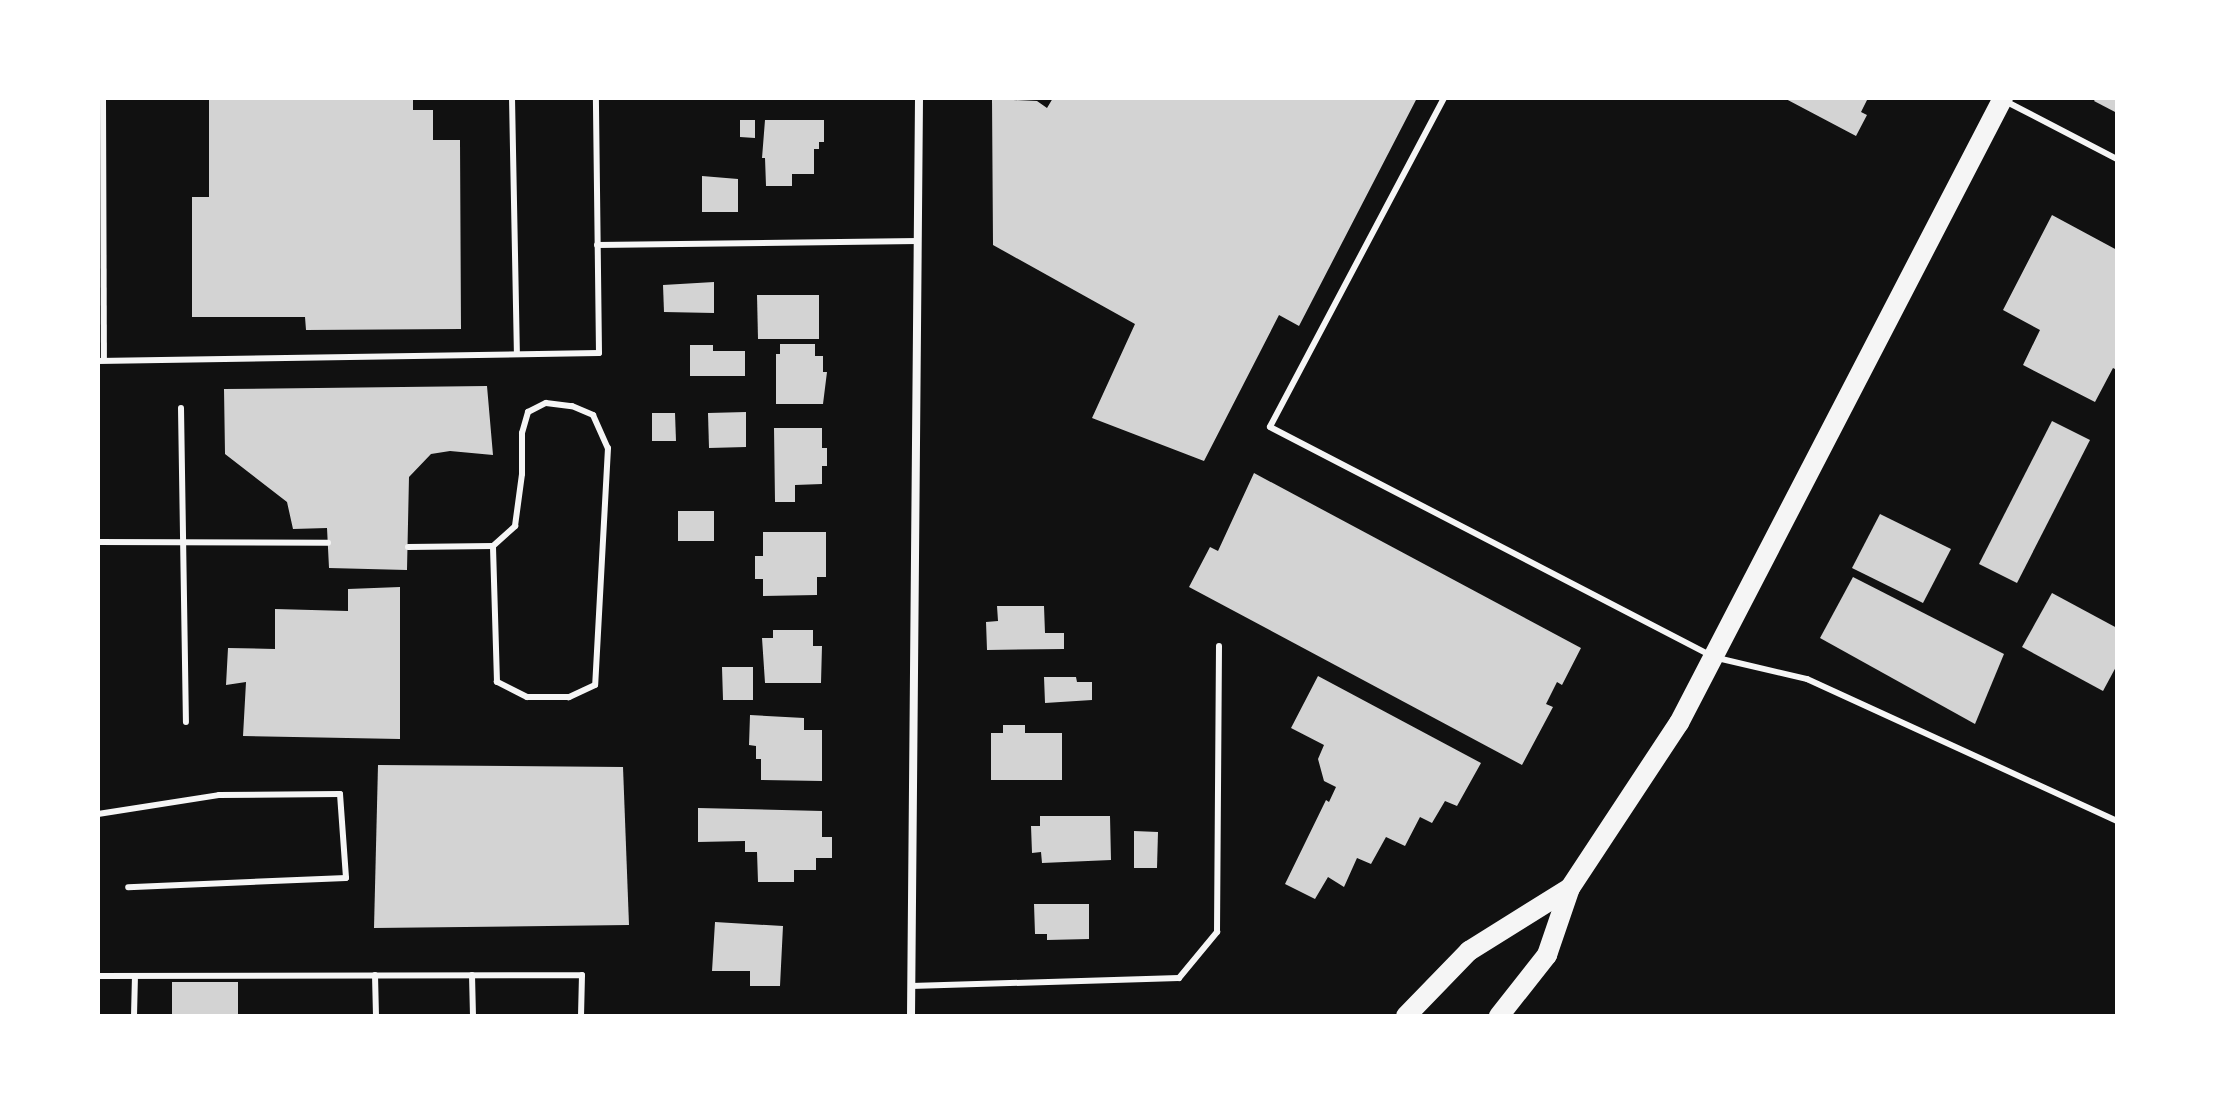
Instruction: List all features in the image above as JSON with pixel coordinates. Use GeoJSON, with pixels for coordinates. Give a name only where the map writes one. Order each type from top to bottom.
{"type":"FeatureCollection","features":[{"type":"Feature","properties":{"kind":"main road"},"geometry":{"type":"LineString","coordinates":[[1499,1016],[1547,955],[1570,888],[1679,723],[2002,99]]}},
{"type":"Feature","properties":{"kind":"main road"},"geometry":{"type":"LineString","coordinates":[[1406,1016],[1469,951],[1570,888]]}},
{"type":"Feature","properties":{"kind":"street"},"geometry":{"type":"LineString","coordinates":[[911,1016],[919,98]]}},
{"type":"Feature","properties":{"kind":"lane"},"geometry":{"type":"LineString","coordinates":[[103,98],[101,360],[599,353],[596,98]]}},
{"type":"Feature","properties":{"kind":"lane"},"geometry":{"type":"LineString","coordinates":[[512,98],[517,354]]}},
{"type":"Feature","properties":{"kind":"lane"},"geometry":{"type":"LineString","coordinates":[[1444,98],[1270,427],[1713,657],[1807,679],[2117,821]]}},
{"type":"Feature","properties":{"kind":"lane"},"geometry":{"type":"LineString","coordinates":[[2002,99],[2117,159]]}},
{"type":"Feature","properties":{"kind":"lane"},"geometry":{"type":"LineString","coordinates":[[597,245],[918,241]]}},
{"type":"Feature","properties":{"kind":"lane"},"geometry":{"type":"LineString","coordinates":[[408,547],[493,546],[515,526],[522,474],[522,433],[528,412],[546,403],[572,406],[593,415],[608,448],[595,685],[569,697],[527,697],[497,682],[493,546]]}},
{"type":"Feature","properties":{"kind":"lane"},"geometry":{"type":"LineString","coordinates":[[181,408],[186,722]]}},
{"type":"Feature","properties":{"kind":"lane"},"geometry":{"type":"LineString","coordinates":[[98,542],[328,543]]}},
{"type":"Feature","properties":{"kind":"lane"},"geometry":{"type":"LineString","coordinates":[[911,986],[1179,978],[1217,932],[1219,646]]}},
{"type":"Feature","properties":{"kind":"lane"},"geometry":{"type":"LineString","coordinates":[[98,814],[219,795],[340,794],[346,878],[128,887]]}},
{"type":"Feature","properties":{"kind":"lane"},"geometry":{"type":"LineString","coordinates":[[375,975],[376,1016]]}},
{"type":"Feature","properties":{"kind":"lane"},"geometry":{"type":"LineString","coordinates":[[472,975],[473,1016]]}},
{"type":"Feature","properties":{"kind":"lane"},"geometry":{"type":"LineString","coordinates":[[98,976],[582,975],[581,1016]]}},
{"type":"Feature","properties":{"kind":"lane"},"geometry":{"type":"LineString","coordinates":[[134,1016],[135,976]]}},
{"type":"Feature","properties":{"kind":"building"},"geometry":{"type":"Polygon","coordinates":[[[209,98],[413,98],[413,110],[433,110],[433,140],[460,140],[461,329],[306,330],[305,317],[192,317],[192,197],[209,197],[209,98]]]}},
{"type":"Feature","properties":{"kind":"building"},"geometry":{"type":"Polygon","coordinates":[[[1053,98],[1417,98],[1299,326],[1279,315],[1204,461],[1092,418],[1135,324],[993,245],[992,99],[1037,101],[1047,108],[1053,98]]]}},
{"type":"Feature","properties":{"kind":"building"},"geometry":{"type":"Polygon","coordinates":[[[1784,98],[1868,98],[1861,112],[1867,115],[1856,136],[1784,98]]]}},
{"type":"Feature","properties":{"kind":"building"},"geometry":{"type":"Polygon","coordinates":[[[2096,98],[2117,98],[2117,113],[2094,101],[2096,98]]]}},
{"type":"Feature","properties":{"kind":"building"},"geometry":{"type":"Polygon","coordinates":[[[740,120],[755,120],[755,138],[740,137],[740,120]]]}},
{"type":"Feature","properties":{"kind":"building"},"geometry":{"type":"Polygon","coordinates":[[[765,120],[824,120],[824,142],[819,142],[819,149],[814,149],[814,174],[792,174],[792,186],[766,186],[765,158],[762,158],[765,120]]]}},
{"type":"Feature","properties":{"kind":"building"},"geometry":{"type":"Polygon","coordinates":[[[702,176],[738,179],[738,212],[702,212],[702,176]]]}},
{"type":"Feature","properties":{"kind":"building"},"geometry":{"type":"Polygon","coordinates":[[[2052,215],[2117,250],[2117,370],[2113,368],[2095,402],[2023,365],[2040,330],[2003,310],[2052,215]]]}},
{"type":"Feature","properties":{"kind":"building"},"geometry":{"type":"Polygon","coordinates":[[[714,282],[714,313],[664,312],[663,285],[714,282]]]}},
{"type":"Feature","properties":{"kind":"building"},"geometry":{"type":"Polygon","coordinates":[[[757,295],[819,295],[819,339],[758,339],[757,295]]]}},
{"type":"Feature","properties":{"kind":"building"},"geometry":{"type":"Polygon","coordinates":[[[780,344],[815,344],[815,356],[823,356],[823,372],[827,372],[823,404],[776,404],[776,354],[780,354],[780,344]]]}},
{"type":"Feature","properties":{"kind":"building"},"geometry":{"type":"Polygon","coordinates":[[[690,345],[713,345],[713,351],[745,351],[745,376],[690,376],[690,345]]]}},
{"type":"Feature","properties":{"kind":"building"},"geometry":{"type":"Polygon","coordinates":[[[487,386],[493,455],[450,451],[431,454],[409,477],[407,570],[329,568],[327,528],[293,529],[287,502],[225,454],[224,389],[487,386]]]}},
{"type":"Feature","properties":{"kind":"building"},"geometry":{"type":"Polygon","coordinates":[[[746,412],[746,447],[709,448],[708,413],[746,412]]]}},
{"type":"Feature","properties":{"kind":"building"},"geometry":{"type":"Polygon","coordinates":[[[652,413],[675,413],[676,441],[652,441],[652,413]]]}},
{"type":"Feature","properties":{"kind":"building"},"geometry":{"type":"Polygon","coordinates":[[[2052,421],[2090,440],[2017,583],[1979,564],[2052,421]]]}},
{"type":"Feature","properties":{"kind":"building"},"geometry":{"type":"Polygon","coordinates":[[[774,428],[822,428],[822,448],[827,448],[827,466],[822,466],[822,484],[795,485],[795,502],[775,502],[774,428]]]}},
{"type":"Feature","properties":{"kind":"building"},"geometry":{"type":"Polygon","coordinates":[[[1254,473],[1581,648],[1562,685],[1557,682],[1546,704],[1553,707],[1522,765],[1189,587],[1210,547],[1218,551],[1254,473]]]}},
{"type":"Feature","properties":{"kind":"building"},"geometry":{"type":"Polygon","coordinates":[[[678,511],[714,511],[714,541],[678,541],[678,511]]]}},
{"type":"Feature","properties":{"kind":"building"},"geometry":{"type":"Polygon","coordinates":[[[1880,514],[1951,549],[1923,603],[1852,568],[1880,514]]]}},
{"type":"Feature","properties":{"kind":"building"},"geometry":{"type":"Polygon","coordinates":[[[763,532],[826,532],[826,577],[817,577],[817,595],[763,596],[763,579],[755,579],[755,556],[763,556],[763,532]]]}},
{"type":"Feature","properties":{"kind":"building"},"geometry":{"type":"Polygon","coordinates":[[[1853,577],[2004,654],[1975,724],[1820,638],[1853,577]]]}},
{"type":"Feature","properties":{"kind":"building"},"geometry":{"type":"Polygon","coordinates":[[[400,587],[400,739],[243,736],[246,682],[226,685],[228,648],[275,649],[275,609],[348,611],[348,589],[400,587]]]}},
{"type":"Feature","properties":{"kind":"building"},"geometry":{"type":"Polygon","coordinates":[[[2052,593],[2117,628],[2117,665],[2103,691],[2022,647],[2052,593]]]}},
{"type":"Feature","properties":{"kind":"building"},"geometry":{"type":"Polygon","coordinates":[[[997,606],[1044,606],[1045,633],[1064,633],[1064,649],[987,650],[986,622],[998,621],[997,606]]]}},
{"type":"Feature","properties":{"kind":"building"},"geometry":{"type":"Polygon","coordinates":[[[773,630],[813,630],[813,646],[822,646],[821,683],[765,683],[762,638],[773,638],[773,630]]]}},
{"type":"Feature","properties":{"kind":"building"},"geometry":{"type":"Polygon","coordinates":[[[722,667],[753,667],[753,700],[723,700],[722,667]]]}},
{"type":"Feature","properties":{"kind":"building"},"geometry":{"type":"Polygon","coordinates":[[[1318,676],[1481,763],[1457,806],[1445,801],[1432,823],[1420,817],[1405,846],[1386,837],[1371,864],[1357,858],[1344,887],[1328,877],[1315,899],[1285,884],[1326,800],[1329,802],[1336,787],[1324,781],[1318,759],[1324,745],[1291,728],[1318,676]]]}},
{"type":"Feature","properties":{"kind":"building"},"geometry":{"type":"Polygon","coordinates":[[[1044,677],[1076,677],[1077,682],[1092,682],[1092,700],[1045,703],[1044,677]]]}},
{"type":"Feature","properties":{"kind":"building"},"geometry":{"type":"Polygon","coordinates":[[[750,715],[804,718],[804,730],[822,730],[822,781],[761,780],[761,759],[756,759],[756,746],[749,745],[750,715]]]}},
{"type":"Feature","properties":{"kind":"building"},"geometry":{"type":"Polygon","coordinates":[[[1003,725],[1025,725],[1025,733],[1062,733],[1062,780],[991,780],[991,733],[1003,733],[1003,725]]]}},
{"type":"Feature","properties":{"kind":"building"},"geometry":{"type":"Polygon","coordinates":[[[378,765],[623,767],[629,925],[374,928],[378,765]]]}},
{"type":"Feature","properties":{"kind":"building"},"geometry":{"type":"Polygon","coordinates":[[[698,808],[822,811],[822,837],[832,837],[832,858],[816,858],[816,870],[794,870],[794,882],[758,882],[757,852],[745,852],[745,841],[698,842],[698,808]]]}},
{"type":"Feature","properties":{"kind":"building"},"geometry":{"type":"Polygon","coordinates":[[[1040,816],[1110,816],[1111,860],[1042,863],[1041,852],[1032,853],[1031,826],[1040,826],[1040,816]]]}},
{"type":"Feature","properties":{"kind":"building"},"geometry":{"type":"Polygon","coordinates":[[[1134,831],[1158,832],[1157,868],[1134,868],[1134,831]]]}},
{"type":"Feature","properties":{"kind":"building"},"geometry":{"type":"Polygon","coordinates":[[[1034,904],[1089,904],[1089,939],[1047,940],[1047,934],[1035,934],[1034,904]]]}},
{"type":"Feature","properties":{"kind":"building"},"geometry":{"type":"Polygon","coordinates":[[[715,922],[783,926],[780,986],[750,986],[750,971],[712,971],[715,922]]]}},
{"type":"Feature","properties":{"kind":"building"},"geometry":{"type":"Polygon","coordinates":[[[172,982],[238,982],[238,1016],[172,1016],[172,982]]]}}]}
